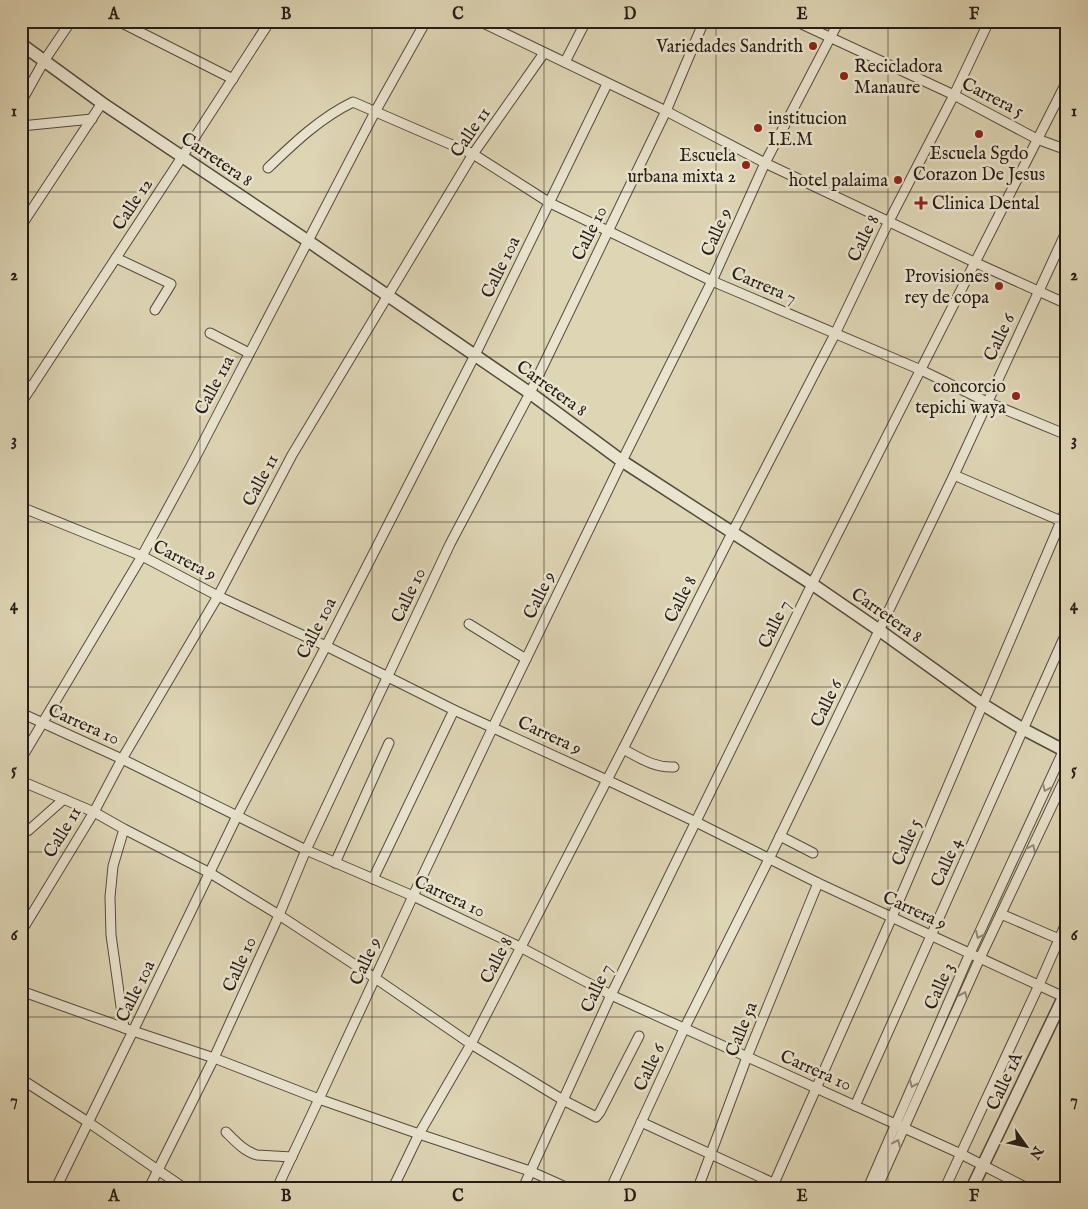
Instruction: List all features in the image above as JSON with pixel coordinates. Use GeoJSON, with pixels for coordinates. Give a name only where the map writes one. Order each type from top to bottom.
{"type":"FeatureCollection","features":[{"type":"Feature","properties":{"kind":"street"},"geometry":{"type":"LineString","coordinates":[[21,102],[71,21]]}},
{"type":"Feature","properties":{"kind":"street"},"geometry":{"type":"LineString","coordinates":[[118,21],[232,79]]}},
{"type":"Feature","properties":{"kind":"street","name":"Calle 12"},"geometry":{"type":"LineString","coordinates":[[21,403],[270,21]]}},
{"type":"Feature","properties":{"kind":"street","name":"Calle 11a"},"geometry":{"type":"LineString","coordinates":[[21,759],[142,556],[375,112],[426,21]]}},
{"type":"Feature","properties":{"kind":"street"},"geometry":{"type":"LineString","coordinates":[[479,21],[666,111],[765,163],[1067,304]]}},
{"type":"Feature","properties":{"kind":"street"},"geometry":{"type":"LineString","coordinates":[[565,62],[586,21]]}},
{"type":"Feature","properties":{"kind":"street","name":"Calle 10"},"geometry":{"type":"LineString","coordinates":[[150,1188],[214,1058],[279,915],[306,850],[450,544],[530,393],[666,111],[704,21]]}},
{"type":"Feature","properties":{"kind":"street","name":"Carrera 5"},"geometry":{"type":"LineString","coordinates":[[795,21],[954,95],[1037,139],[1067,150]]}},
{"type":"Feature","properties":{"kind":"street","name":"Calle 9"},"geometry":{"type":"LineString","coordinates":[[277,1188],[493,727],[712,281],[765,163],[839,21]]}},
{"type":"Feature","properties":{"kind":"street","name":"Calle 8"},"geometry":{"type":"LineString","coordinates":[[393,1188],[420,1134],[471,1044],[835,334],[989,21]]}},
{"type":"Feature","properties":{"kind":"street","name":"Carretera 8"},"geometry":{"type":"LineString","coordinates":[[21,44],[102,103],[530,393],[622,461],[812,584],[982,704],[1023,729],[1066,748]]}},
{"type":"Feature","properties":{"kind":"street","name":"Calle 11"},"geometry":{"type":"LineString","coordinates":[[21,932],[94,812],[122,759],[218,596],[292,455],[387,295],[473,154],[544,53]]}},
{"type":"Feature","properties":{"kind":"street","name":"Calle 7"},"geometry":{"type":"LineString","coordinates":[[522,1188],[610,995],[812,584],[1067,80]]}},
{"type":"Feature","properties":{"kind":"street","name":"Calle 10a"},"geometry":{"type":"LineString","coordinates":[[56,1188],[237,816],[475,355],[607,84]]}},
{"type":"Feature","properties":{"kind":"street","name":"Carrera 7"},"geometry":{"type":"LineString","coordinates":[[268,168],[319,123],[353,102],[473,154],[550,203],[712,281],[921,370],[987,402],[1067,435]]}},
{"type":"Feature","properties":{"kind":"street"},"geometry":{"type":"LineString","coordinates":[[21,226],[102,103]]}},
{"type":"Feature","properties":{"kind":"street"},"geometry":{"type":"LineString","coordinates":[[21,126],[92,119]]}},
{"type":"Feature","properties":{"kind":"street","name":"Calle 6"},"geometry":{"type":"LineString","coordinates":[[611,1188],[684,1029],[769,859],[954,475],[1067,230]]}},
{"type":"Feature","properties":{"kind":"street"},"geometry":{"type":"LineString","coordinates":[[116,258],[171,284],[155,310]]}},
{"type":"Feature","properties":{"kind":"street"},"geometry":{"type":"LineString","coordinates":[[210,333],[249,353]]}},
{"type":"Feature","properties":{"kind":"street"},"geometry":{"type":"LineString","coordinates":[[21,381],[31,388]]}},
{"type":"Feature","properties":{"kind":"street"},"geometry":{"type":"LineString","coordinates":[[954,475],[1061,521]]}},
{"type":"Feature","properties":{"kind":"street","name":"Carrera 9"},"geometry":{"type":"LineString","coordinates":[[21,507],[142,556],[218,596],[326,646],[454,710],[696,822],[818,883],[1039,985],[1065,993]]}},
{"type":"Feature","properties":{"kind":"street","name":"Calle 5"},"geometry":{"type":"LineString","coordinates":[[773,1185],[892,917],[1067,507]]}},
{"type":"Feature","properties":{"kind":"street"},"geometry":{"type":"LineString","coordinates":[[469,624],[526,659]]}},
{"type":"Feature","properties":{"kind":"street","name":"Calle 4"},"geometry":{"type":"LineString","coordinates":[[855,1106],[1067,631]]}},
{"type":"Feature","properties":{"kind":"street"},"geometry":{"type":"LineString","coordinates":[[373,879],[454,710]]}},
{"type":"Feature","properties":{"kind":"street","name":"Carrera 10"},"geometry":{"type":"LineString","coordinates":[[21,713],[122,759],[306,850],[413,896],[520,947],[610,995],[961,1154],[1022,1187]]}},
{"type":"Feature","properties":{"kind":"street"},"geometry":{"type":"LineString","coordinates":[[335,863],[389,742]]}},
{"type":"Feature","properties":{"kind":"street","name":"Calle 3"},"geometry":{"type":"LineString","coordinates":[[877,1188],[970,953],[1066,748]]}},
{"type":"Feature","properties":{"kind":"street"},"geometry":{"type":"LineString","coordinates":[[623,749],[651,764],[666,767],[674,766]]}},
{"type":"Feature","properties":{"kind":"street","name":"Calle 3"},"geometry":{"type":"LineString","coordinates":[[868,1188],[900,1126],[1067,774]]}},
{"type":"Feature","properties":{"kind":"street"},"geometry":{"type":"LineString","coordinates":[[21,781],[94,812],[210,873],[279,915],[471,1044],[563,1100],[596,1117],[638,1036]]}},
{"type":"Feature","properties":{"kind":"street"},"geometry":{"type":"LineString","coordinates":[[21,834],[29,830],[64,800]]}},
{"type":"Feature","properties":{"kind":"street"},"geometry":{"type":"LineString","coordinates":[[124,829],[113,866],[110,896],[111,935],[124,1028]]}},
{"type":"Feature","properties":{"kind":"street"},"geometry":{"type":"LineString","coordinates":[[780,836],[813,853]]}},
{"type":"Feature","properties":{"kind":"street","name":"Calle 5a"},"geometry":{"type":"LineString","coordinates":[[698,1188],[747,1057],[818,883]]}},
{"type":"Feature","properties":{"kind":"street"},"geometry":{"type":"LineString","coordinates":[[1001,914],[1058,940]]}},
{"type":"Feature","properties":{"kind":"street"},"geometry":{"type":"LineString","coordinates":[[945,1188],[1067,921]]}},
{"type":"Feature","properties":{"kind":"street"},"geometry":{"type":"LineString","coordinates":[[21,991],[214,1058],[319,1099],[530,1171],[568,1188]]}},
{"type":"Feature","properties":{"kind":"street","name":"Calle 1A"},"geometry":{"type":"LineString","coordinates":[[972,1188],[1065,993]]}},
{"type":"Feature","properties":{"kind":"street"},"geometry":{"type":"LineString","coordinates":[[21,1079],[184,1188]]}},
{"type":"Feature","properties":{"kind":"street"},"geometry":{"type":"LineString","coordinates":[[641,1122],[773,1185],[784,1188]]}},
{"type":"Feature","properties":{"kind":"street"},"geometry":{"type":"LineString","coordinates":[[226,1132],[245,1150],[257,1155],[292,1157]]}},
{"type":"Feature","properties":{"kind":"street"},"geometry":{"type":"LineString","coordinates":[[21,1182],[31,1188]]}},
{"type":"Feature","properties":{"kind":"place","name":"Variedades Sandrith"},"geometry":{"type":"Point","coordinates":[813,46]}},
{"type":"Feature","properties":{"kind":"place","name":"Recicladora Manaure"},"geometry":{"type":"Point","coordinates":[844,76]}},
{"type":"Feature","properties":{"kind":"place","name":"institucion I.E.M"},"geometry":{"type":"Point","coordinates":[758,128]}},
{"type":"Feature","properties":{"kind":"place","name":"Escuela Sgdo Corazon De Jesus"},"geometry":{"type":"Point","coordinates":[979,134]}},
{"type":"Feature","properties":{"kind":"place","name":"Escuela urbana mixta 2"},"geometry":{"type":"Point","coordinates":[746,165]}},
{"type":"Feature","properties":{"kind":"place","name":"hotel palaima"},"geometry":{"type":"Point","coordinates":[898,180]}},
{"type":"Feature","properties":{"kind":"place","name":"Clinica Dental"},"geometry":{"type":"Point","coordinates":[921,203]}},
{"type":"Feature","properties":{"kind":"place","name":"Provisiones rey de copa"},"geometry":{"type":"Point","coordinates":[999,286]}},
{"type":"Feature","properties":{"kind":"place","name":"concorcio tepichi waya"},"geometry":{"type":"Point","coordinates":[1016,396]}}]}
